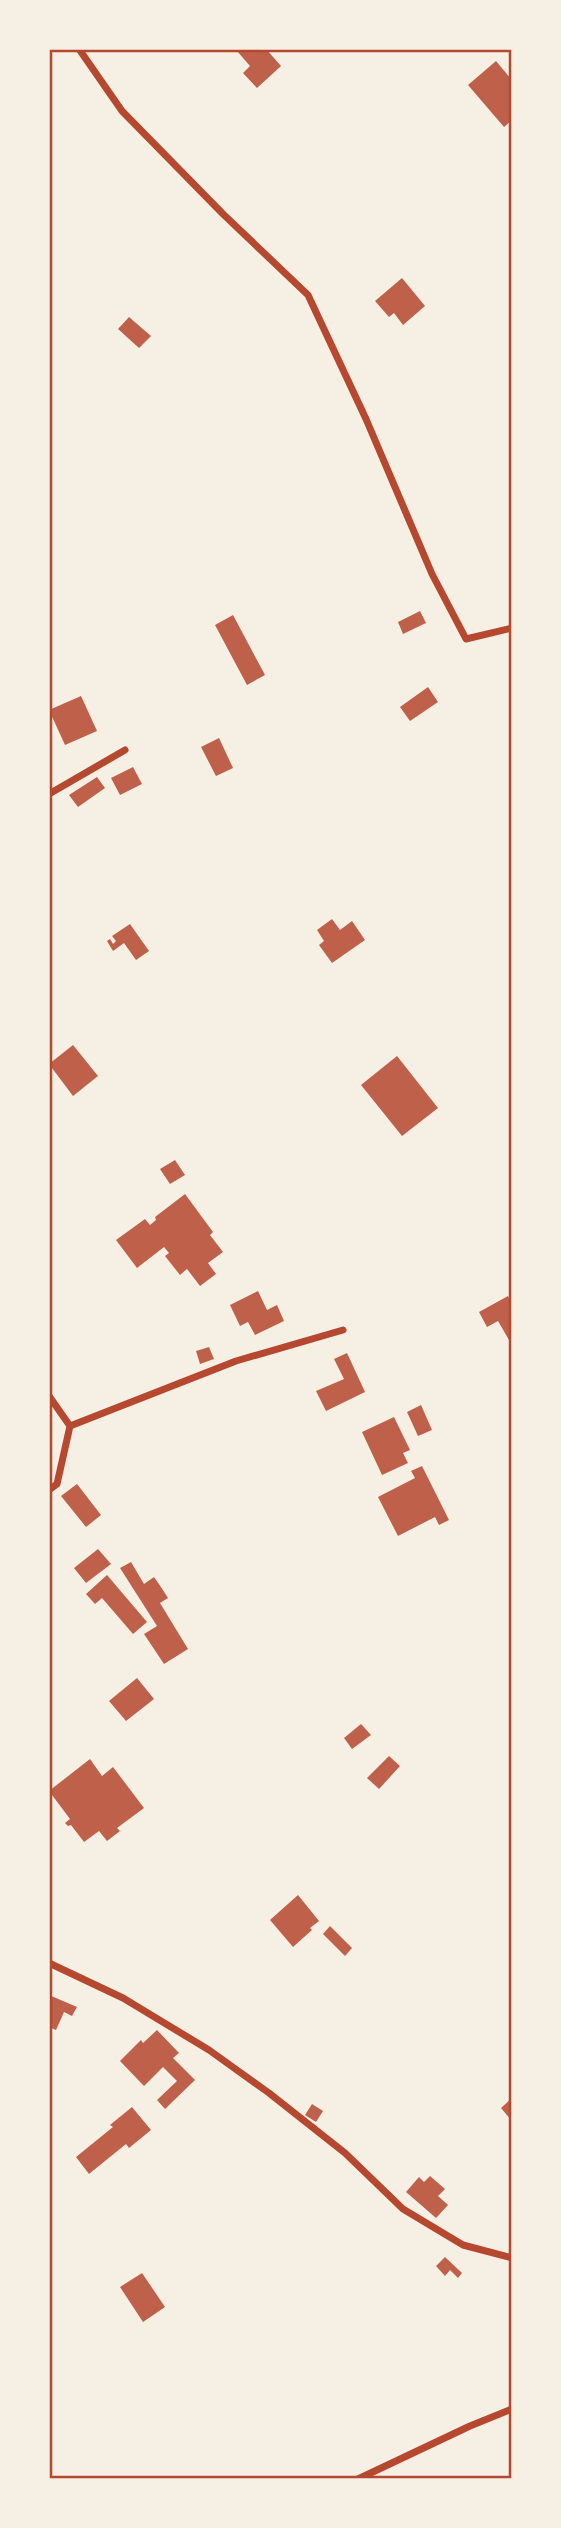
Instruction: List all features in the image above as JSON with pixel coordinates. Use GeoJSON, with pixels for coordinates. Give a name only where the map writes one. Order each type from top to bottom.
{"type":"FeatureCollection","features":[{"type":"Feature","properties":{"kind":"street"},"geometry":{"type":"LineString","coordinates":[[79,49],[122,111],[307,295],[366,419],[432,574],[466,639],[512,628]]}},
{"type":"Feature","properties":{"kind":"street"},"geometry":{"type":"LineString","coordinates":[[49,793],[125,750]]}},
{"type":"Feature","properties":{"kind":"street"},"geometry":{"type":"LineString","coordinates":[[69,1426],[236,1361],[343,1330]]}},
{"type":"Feature","properties":{"kind":"street"},"geometry":{"type":"LineString","coordinates":[[49,1396],[69,1426],[57,1484],[49,1490]]}},
{"type":"Feature","properties":{"kind":"street"},"geometry":{"type":"LineString","coordinates":[[49,1963],[123,1998],[208,2050],[269,2092],[345,2153],[403,2209],[463,2245],[512,2258]]}},
{"type":"Feature","properties":{"kind":"street"},"geometry":{"type":"LineString","coordinates":[[358,2479],[512,2409]]}},
{"type":"Feature","properties":{"kind":"building"},"geometry":{"type":"Polygon","coordinates":[[[266,49],[281,66],[257,88],[243,73],[250,66],[237,51],[266,49]]]}},
{"type":"Feature","properties":{"kind":"building"},"geometry":{"type":"Polygon","coordinates":[[[496,61],[512,80],[512,120],[504,127],[468,85],[496,61]]]}},
{"type":"Feature","properties":{"kind":"building"},"geometry":{"type":"Polygon","coordinates":[[[402,278],[425,306],[403,325],[394,313],[389,317],[375,301],[402,278]]]}},
{"type":"Feature","properties":{"kind":"building"},"geometry":{"type":"Polygon","coordinates":[[[129,317],[151,336],[139,348],[118,329],[129,317]]]}},
{"type":"Feature","properties":{"kind":"building"},"geometry":{"type":"Polygon","coordinates":[[[420,611],[426,623],[403,634],[398,622],[420,611]]]}},
{"type":"Feature","properties":{"kind":"building"},"geometry":{"type":"Polygon","coordinates":[[[233,615],[265,675],[247,685],[215,625],[233,615]]]}},
{"type":"Feature","properties":{"kind":"building"},"geometry":{"type":"Polygon","coordinates":[[[428,687],[438,702],[410,721],[400,707],[428,687]]]}},
{"type":"Feature","properties":{"kind":"building"},"geometry":{"type":"Polygon","coordinates":[[[81,696],[97,731],[65,745],[49,710],[81,696]]]}},
{"type":"Feature","properties":{"kind":"building"},"geometry":{"type":"Polygon","coordinates":[[[219,738],[233,768],[216,776],[201,747],[219,738]]]}},
{"type":"Feature","properties":{"kind":"building"},"geometry":{"type":"Polygon","coordinates":[[[133,767],[142,784],[120,795],[111,778],[133,767]]]}},
{"type":"Feature","properties":{"kind":"building"},"geometry":{"type":"Polygon","coordinates":[[[97,777],[105,788],[78,807],[69,795],[97,777]]]}},
{"type":"Feature","properties":{"kind":"building"},"geometry":{"type":"Polygon","coordinates":[[[332,919],[340,930],[352,921],[365,940],[332,963],[319,945],[324,941],[317,930],[332,919]]]}},
{"type":"Feature","properties":{"kind":"building"},"geometry":{"type":"Polygon","coordinates":[[[130,924],[149,951],[136,960],[124,943],[113,951],[107,941],[110,939],[113,944],[116,941],[112,936],[130,924]]]}},
{"type":"Feature","properties":{"kind":"building"},"geometry":{"type":"Polygon","coordinates":[[[73,1045],[98,1076],[73,1096],[49,1064],[73,1045]]]}},
{"type":"Feature","properties":{"kind":"building"},"geometry":{"type":"Polygon","coordinates":[[[397,1056],[438,1108],[402,1136],[361,1085],[397,1056]]]}},
{"type":"Feature","properties":{"kind":"building"},"geometry":{"type":"Polygon","coordinates":[[[175,1160],[185,1175],[170,1184],[160,1169],[175,1160]]]}},
{"type":"Feature","properties":{"kind":"building"},"geometry":{"type":"Polygon","coordinates":[[[185,1194],[213,1232],[210,1235],[223,1252],[208,1263],[216,1274],[200,1286],[187,1269],[180,1275],[165,1256],[169,1253],[164,1247],[137,1268],[116,1240],[145,1219],[150,1225],[156,1220],[155,1217],[185,1194]]]}},
{"type":"Feature","properties":{"kind":"building"},"geometry":{"type":"Polygon","coordinates":[[[258,1291],[267,1310],[277,1305],[284,1321],[255,1335],[248,1322],[240,1326],[230,1305],[258,1291]]]}},
{"type":"Feature","properties":{"kind":"building"},"geometry":{"type":"Polygon","coordinates":[[[508,1296],[512,1304],[512,1339],[509,1340],[498,1321],[487,1327],[479,1312],[508,1296]]]}},
{"type":"Feature","properties":{"kind":"building"},"geometry":{"type":"Polygon","coordinates":[[[209,1347],[214,1359],[200,1364],[196,1351],[209,1347]]]}},
{"type":"Feature","properties":{"kind":"building"},"geometry":{"type":"Polygon","coordinates":[[[347,1353],[365,1392],[326,1411],[316,1391],[344,1379],[334,1359],[347,1353]]]}},
{"type":"Feature","properties":{"kind":"building"},"geometry":{"type":"Polygon","coordinates":[[[421,1405],[432,1430],[418,1436],[407,1412],[421,1405]]]}},
{"type":"Feature","properties":{"kind":"building"},"geometry":{"type":"Polygon","coordinates":[[[394,1417],[410,1450],[403,1453],[408,1463],[382,1475],[362,1432],[394,1417]]]}},
{"type":"Feature","properties":{"kind":"building"},"geometry":{"type":"Polygon","coordinates":[[[422,1466],[449,1520],[439,1525],[435,1517],[398,1536],[378,1497],[415,1478],[411,1471],[422,1466]]]}},
{"type":"Feature","properties":{"kind":"building"},"geometry":{"type":"Polygon","coordinates":[[[77,1484],[101,1515],[86,1527],[61,1496],[77,1484]]]}},
{"type":"Feature","properties":{"kind":"building"},"geometry":{"type":"Polygon","coordinates":[[[98,1549],[111,1564],[86,1583],[74,1568],[98,1549]]]}},
{"type":"Feature","properties":{"kind":"building"},"geometry":{"type":"Polygon","coordinates":[[[131,1562],[144,1584],[154,1577],[161,1587],[168,1598],[160,1603],[188,1649],[164,1664],[144,1634],[157,1626],[120,1568],[131,1562]]]}},
{"type":"Feature","properties":{"kind":"building"},"geometry":{"type":"Polygon","coordinates":[[[107,1575],[147,1622],[133,1634],[102,1598],[95,1604],[86,1594],[107,1575]]]}},
{"type":"Feature","properties":{"kind":"building"},"geometry":{"type":"Polygon","coordinates":[[[137,1678],[154,1699],[126,1721],[109,1701],[137,1678]]]}},
{"type":"Feature","properties":{"kind":"building"},"geometry":{"type":"Polygon","coordinates":[[[361,1724],[371,1735],[352,1749],[344,1738],[361,1724]]]}},
{"type":"Feature","properties":{"kind":"building"},"geometry":{"type":"Polygon","coordinates":[[[389,1756],[400,1766],[379,1789],[367,1778],[389,1756]]]}},
{"type":"Feature","properties":{"kind":"building"},"geometry":{"type":"Polygon","coordinates":[[[90,1759],[102,1776],[113,1767],[144,1808],[117,1828],[120,1831],[107,1841],[99,1831],[84,1842],[71,1825],[65,1823],[70,1819],[49,1791],[90,1759]]]}},
{"type":"Feature","properties":{"kind":"building"},"geometry":{"type":"Polygon","coordinates":[[[298,1895],[319,1921],[293,1947],[270,1920],[298,1895]]]}},
{"type":"Feature","properties":{"kind":"building"},"geometry":{"type":"Polygon","coordinates":[[[330,1926],[352,1948],[345,1956],[323,1934],[330,1926]]]}},
{"type":"Feature","properties":{"kind":"building"},"geometry":{"type":"Polygon","coordinates":[[[49,1995],[77,2007],[72,2016],[64,2012],[56,2030],[49,2027],[49,1995]]]}},
{"type":"Feature","properties":{"kind":"building"},"geometry":{"type":"Polygon","coordinates":[[[157,2030],[179,2053],[173,2058],[195,2080],[165,2109],[157,2100],[177,2081],[163,2067],[144,2086],[120,2061],[141,2040],[143,2043],[157,2030]]]}},
{"type":"Feature","properties":{"kind":"building"},"geometry":{"type":"Polygon","coordinates":[[[512,2098],[512,2121],[501,2108],[512,2098]]]}},
{"type":"Feature","properties":{"kind":"building"},"geometry":{"type":"Polygon","coordinates":[[[312,2104],[323,2111],[316,2122],[305,2115],[312,2104]]]}},
{"type":"Feature","properties":{"kind":"building"},"geometry":{"type":"Polygon","coordinates":[[[132,2107],[151,2130],[129,2148],[126,2144],[89,2174],[76,2157],[113,2127],[110,2125],[132,2107]]]}},
{"type":"Feature","properties":{"kind":"building"},"geometry":{"type":"Polygon","coordinates":[[[430,2176],[445,2189],[438,2196],[448,2205],[436,2218],[406,2192],[419,2177],[424,2182],[430,2176]]]}},
{"type":"Feature","properties":{"kind":"building"},"geometry":{"type":"Polygon","coordinates":[[[445,2257],[462,2273],[458,2278],[450,2270],[445,2276],[436,2266],[445,2257]]]}},
{"type":"Feature","properties":{"kind":"building"},"geometry":{"type":"Polygon","coordinates":[[[142,2273],[165,2307],[143,2322],[120,2287],[142,2273]]]}}]}
